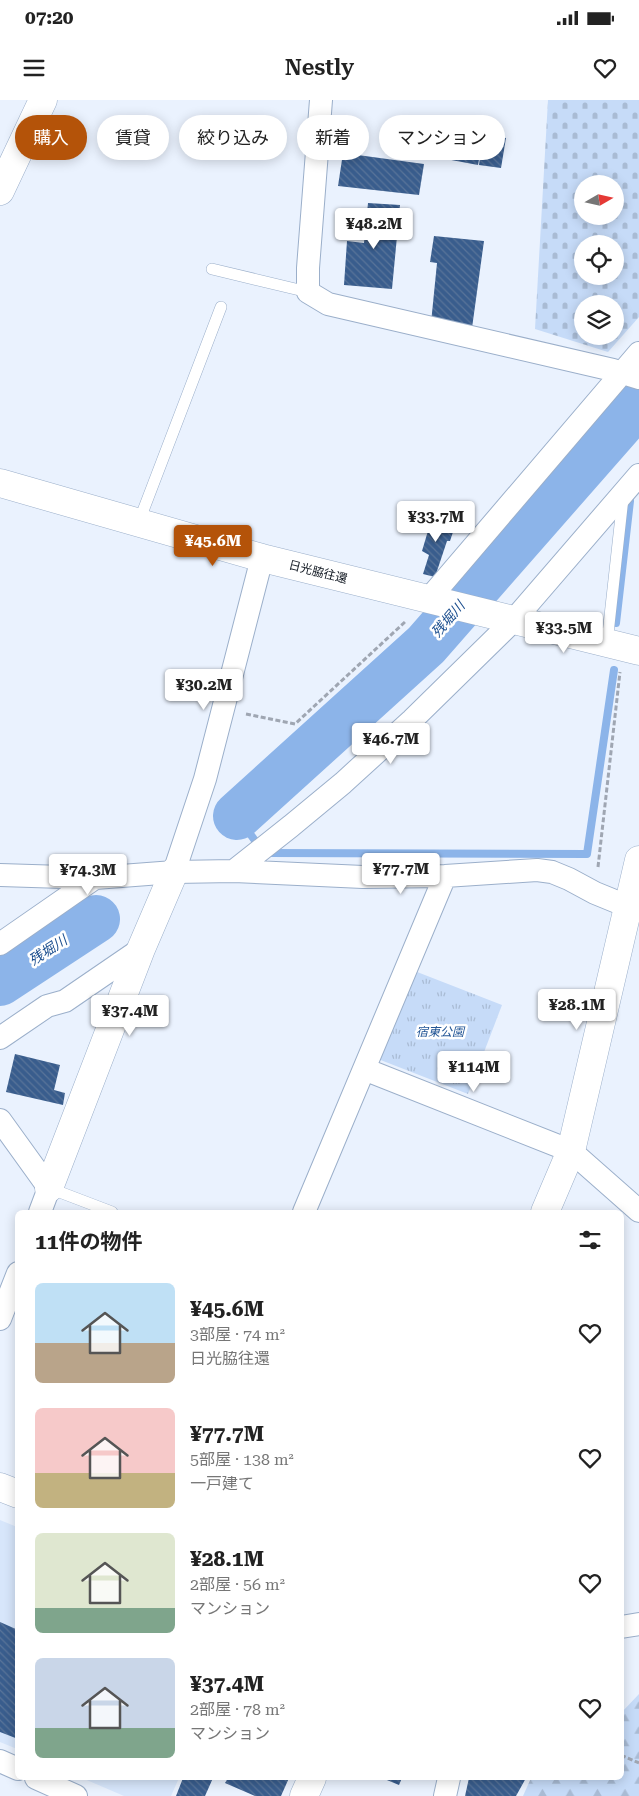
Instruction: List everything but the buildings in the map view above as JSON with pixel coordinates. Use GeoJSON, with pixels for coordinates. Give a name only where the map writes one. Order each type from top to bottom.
{"type":"FeatureCollection","features":[{"type":"Feature","properties":{"kind":"street"},"geometry":{"type":"LineString","coordinates":[[0,191],[43,100]]}},
{"type":"Feature","properties":{"kind":"street"},"geometry":{"type":"LineString","coordinates":[[322,100],[308,268],[308,292],[328,304],[633,376]]}},
{"type":"Feature","properties":{"kind":"street"},"geometry":{"type":"LineString","coordinates":[[433,601],[633,376],[639,353]]}},
{"type":"Feature","properties":{"kind":"street"},"geometry":{"type":"LineString","coordinates":[[234,871],[343,782],[412,720],[639,475]]}},
{"type":"Feature","properties":{"kind":"street","name":"日光脇往還"},"geometry":{"type":"LineString","coordinates":[[0,483],[262,558],[623,647]]}},
{"type":"Feature","properties":{"kind":"street"},"geometry":{"type":"LineString","coordinates":[[45,1200],[141,949],[174,872],[206,779],[262,558]]}},
{"type":"Feature","properties":{"kind":"street"},"geometry":{"type":"LineString","coordinates":[[546,1210],[570,1151],[633,909],[639,860]]}},
{"type":"Feature","properties":{"kind":"street"},"geometry":{"type":"LineString","coordinates":[[0,876],[96,878],[174,872],[234,871],[363,877],[445,876],[537,870],[552,872],[633,909]]}},
{"type":"Feature","properties":{"kind":"street"},"geometry":{"type":"LineString","coordinates":[[305,1210],[445,876]]}},
{"type":"Feature","properties":{"kind":"street"},"geometry":{"type":"LineString","coordinates":[[0,944],[96,878]]}},
{"type":"Feature","properties":{"kind":"street"},"geometry":{"type":"LineString","coordinates":[[0,1038],[47,1006],[65,1001],[141,949]]}},
{"type":"Feature","properties":{"kind":"street"},"geometry":{"type":"LineString","coordinates":[[364,1069],[570,1151],[639,1212]]}},
{"type":"Feature","properties":{"kind":"street"},"geometry":{"type":"LineString","coordinates":[[0,1120],[45,1200]]}},
{"type":"Feature","properties":{"kind":"street"},"geometry":{"type":"LineString","coordinates":[[0,1319],[15,1281]]}},
{"type":"Feature","properties":{"kind":"street"},"geometry":{"type":"LineString","coordinates":[[0,1487],[15,1493]]}},
{"type":"Feature","properties":{"kind":"street"},"geometry":{"type":"LineString","coordinates":[[624,1626],[639,1624]]}},
{"type":"Feature","properties":{"kind":"street"},"geometry":{"type":"LineString","coordinates":[[0,1761],[15,1768]]}},
{"type":"Feature","properties":{"kind":"street"},"geometry":{"type":"LineString","coordinates":[[40,1780],[69,1795]]}},
{"type":"Feature","properties":{"kind":"street"},"geometry":{"type":"LineString","coordinates":[[304,1796],[311,1780]]}},
{"type":"Feature","properties":{"kind":"street"},"geometry":{"type":"LineString","coordinates":[[445,1796],[449,1780]]}},
{"type":"Feature","properties":{"kind":"lane"},"geometry":{"type":"LineString","coordinates":[[212,269],[308,292]]}},
{"type":"Feature","properties":{"kind":"lane"},"geometry":{"type":"LineString","coordinates":[[138,524],[222,308]]}},
{"type":"Feature","properties":{"kind":"lane"},"geometry":{"type":"LineString","coordinates":[[623,647],[624,492]]}},
{"type":"Feature","properties":{"kind":"lane"},"geometry":{"type":"LineString","coordinates":[[45,1200],[101,1210]]}},
{"type":"Feature","properties":{"kind":"path"},"geometry":{"type":"LineString","coordinates":[[239,713],[295,724],[433,601]]}},
{"type":"Feature","properties":{"kind":"path"},"geometry":{"type":"LineString","coordinates":[[595,893],[623,647]]}},
{"type":"Feature","properties":{"kind":"path"},"geometry":{"type":"LineString","coordinates":[[624,1756],[639,1764]]}},
{"type":"Feature","properties":{"kind":"shaded area"},"geometry":{"type":"Polygon","coordinates":[[[0,1520],[15,1526],[15,1748],[0,1742],[0,1520]]]}},
{"type":"Feature","properties":{"kind":"shaded area"},"geometry":{"type":"Polygon","coordinates":[[[87,1780],[178,1780],[171,1796],[124,1796],[87,1780]]]}},
{"type":"Feature","properties":{"kind":"green space"},"geometry":{"type":"Polygon","coordinates":[[[548,100],[639,100],[639,317],[624,334],[624,295],[574,295],[574,341],[535,329],[548,100]]]}},
{"type":"Feature","properties":{"kind":"green space"},"geometry":{"type":"Polygon","coordinates":[[[586,345],[614,345],[608,352],[586,345]]]}},
{"type":"Feature","properties":{"kind":"green space","name":"宿東公園"},"geometry":{"type":"Polygon","coordinates":[[[412,970],[502,1005],[468,1094],[378,1059],[412,970]]]}},
{"type":"Feature","properties":{"kind":"green space"},"geometry":{"type":"Polygon","coordinates":[[[639,1694],[639,1796],[523,1796],[530,1780],[624,1780],[624,1710],[639,1694]]]}},
{"type":"Feature","properties":{"kind":"waterway","name":"残堀川"},"geometry":{"type":"LineString","coordinates":[[237,816],[426,645],[639,402]]}},
{"type":"Feature","properties":{"kind":"waterway"},"geometry":{"type":"LineString","coordinates":[[616,623],[630,501]]}},
{"type":"Feature","properties":{"kind":"waterway"},"geometry":{"type":"LineString","coordinates":[[268,853],[587,854],[614,670]]}},
{"type":"Feature","properties":{"kind":"waterway"},"geometry":{"type":"LineString","coordinates":[[237,816],[256,842]]}},
{"type":"Feature","properties":{"kind":"waterway","name":"残堀川"},"geometry":{"type":"LineString","coordinates":[[0,982],[96,919]]}}]}
